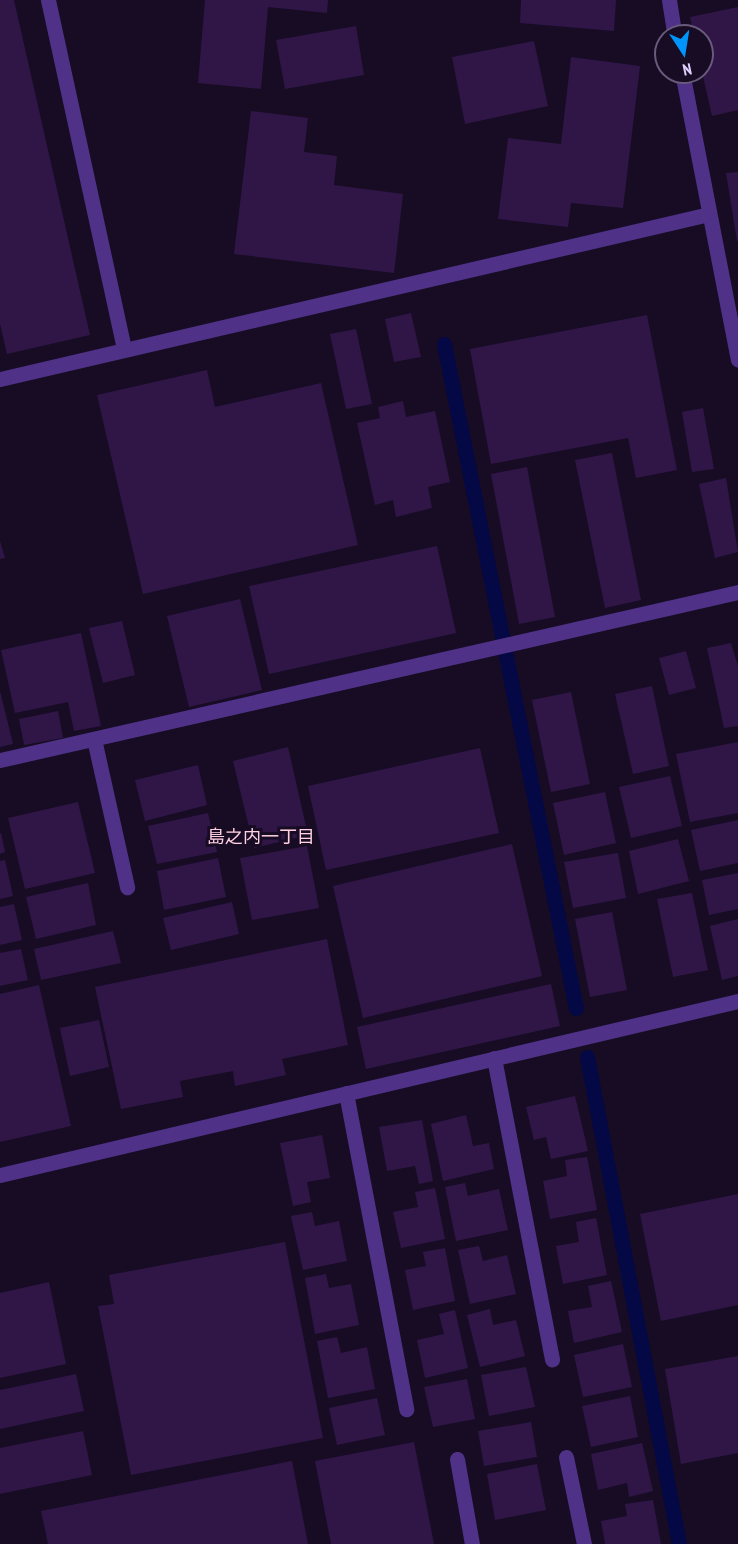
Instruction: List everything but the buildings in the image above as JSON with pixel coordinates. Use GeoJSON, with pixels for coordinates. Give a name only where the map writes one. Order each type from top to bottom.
{"type":"FeatureCollection","features":[{"type":"Feature","properties":{"kind":"street"},"geometry":{"type":"LineString","coordinates":[[48,0],[124,350]]}},
{"type":"Feature","properties":{"kind":"street"},"geometry":{"type":"LineString","coordinates":[[669,0],[673,24]]}},
{"type":"Feature","properties":{"kind":"street"},"geometry":{"type":"LineString","coordinates":[[684,84],[709,214],[736,336],[738,360]]}},
{"type":"Feature","properties":{"kind":"street"},"geometry":{"type":"LineString","coordinates":[[0,379],[709,214]]}},
{"type":"Feature","properties":{"kind":"street"},"geometry":{"type":"LineString","coordinates":[[0,760],[738,592]]}},
{"type":"Feature","properties":{"kind":"street"},"geometry":{"type":"LineString","coordinates":[[94,739],[127,887]]}},
{"type":"Feature","properties":{"kind":"street"},"geometry":{"type":"LineString","coordinates":[[0,1175],[738,1001]]}},
{"type":"Feature","properties":{"kind":"street"},"geometry":{"type":"LineString","coordinates":[[494,1058],[552,1359]]}},
{"type":"Feature","properties":{"kind":"street"},"geometry":{"type":"LineString","coordinates":[[346,1093],[406,1408]]}},
{"type":"Feature","properties":{"kind":"street"},"geometry":{"type":"LineString","coordinates":[[566,1457],[584,1544]]}},
{"type":"Feature","properties":{"kind":"street"},"geometry":{"type":"LineString","coordinates":[[457,1459],[472,1544]]}},
{"type":"Feature","properties":{"kind":"waterway"},"geometry":{"type":"LineString","coordinates":[[444,344],[576,1008]]}},
{"type":"Feature","properties":{"kind":"waterway"},"geometry":{"type":"LineString","coordinates":[[587,1057],[679,1544]]}},
{"type":"Feature","properties":{"kind":"district","name":"島之内一丁目"},"geometry":{"type":"Point","coordinates":[261,837]}}]}
